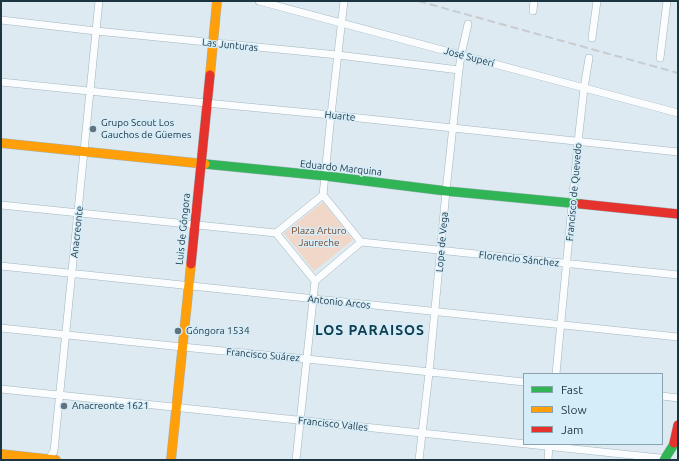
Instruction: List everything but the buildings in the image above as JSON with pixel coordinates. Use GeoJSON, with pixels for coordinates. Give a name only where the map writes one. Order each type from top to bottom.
{"type":"FeatureCollection","features":[{"type":"Feature","properties":{"kind":"street","name":"Anacreonte"},"geometry":{"type":"LineString","coordinates":[[51,460],[54,451],[60,395],[100,1]]}},
{"type":"Feature","properties":{"kind":"street","name":"Luis de Góngora"},"geometry":{"type":"LineString","coordinates":[[170,460],[217,1]]}},
{"type":"Feature","properties":{"kind":"street","name":"José Superí"},"geometry":{"type":"LineString","coordinates":[[259,1],[678,113]]}},
{"type":"Feature","properties":{"kind":"street"},"geometry":{"type":"LineString","coordinates":[[1,205],[276,233],[323,195],[344,1]]}},
{"type":"Feature","properties":{"kind":"street"},"geometry":{"type":"LineString","coordinates":[[533,11],[534,1]]}},
{"type":"Feature","properties":{"kind":"street"},"geometry":{"type":"LineString","coordinates":[[592,38],[597,1]]}},
{"type":"Feature","properties":{"kind":"street"},"geometry":{"type":"LineString","coordinates":[[660,58],[666,1]]}},
{"type":"Feature","properties":{"kind":"street","name":"Las Junturas"},"geometry":{"type":"LineString","coordinates":[[1,20],[338,55],[459,70]]}},
{"type":"Feature","properties":{"kind":"street","name":"Lope de Vega"},"geometry":{"type":"LineString","coordinates":[[419,460],[459,70],[468,24]]}},
{"type":"Feature","properties":{"kind":"street","name":"Francisco de Quevedo"},"geometry":{"type":"LineString","coordinates":[[556,373],[578,142],[589,58]]}},
{"type":"Feature","properties":{"kind":"street","name":"Huarte"},"geometry":{"type":"LineString","coordinates":[[1,82],[678,152]]}},
{"type":"Feature","properties":{"kind":"street","name":"Eduardo Marquina"},"geometry":{"type":"LineString","coordinates":[[1,143],[326,176],[446,191],[678,214]]}},
{"type":"Feature","properties":{"kind":"street"},"geometry":{"type":"LineString","coordinates":[[296,460],[315,281],[361,242],[323,195]]}},
{"type":"Feature","properties":{"kind":"street"},"geometry":{"type":"LineString","coordinates":[[276,233],[315,281]]}},
{"type":"Feature","properties":{"kind":"street","name":"Florencio Sánchez"},"geometry":{"type":"LineString","coordinates":[[361,242],[678,275]]}},
{"type":"Feature","properties":{"kind":"street","name":"Antonio Arcos"},"geometry":{"type":"LineString","coordinates":[[1,266],[678,337]]}},
{"type":"Feature","properties":{"kind":"street","name":"Francisco Suárez"},"geometry":{"type":"LineString","coordinates":[[1,328],[523,382]]}},
{"type":"Feature","properties":{"kind":"street","name":"Francisco Valles"},"geometry":{"type":"LineString","coordinates":[[1,389],[523,444]]}},
{"type":"Feature","properties":{"kind":"street"},"geometry":{"type":"LineString","coordinates":[[663,396],[678,398]]}},
{"type":"Feature","properties":{"kind":"street"},"geometry":{"type":"LineString","coordinates":[[673,447],[678,425]]}},
{"type":"Feature","properties":{"kind":"street"},"geometry":{"type":"LineString","coordinates":[[664,460],[678,438]]}},
{"type":"Feature","properties":{"kind":"street","name":"Francisco Valles"},"geometry":{"type":"LineString","coordinates":[[538,445],[664,460]]}},
{"type":"Feature","properties":{"kind":"street"},"geometry":{"type":"LineString","coordinates":[[548,460],[549,446]]}},
{"type":"Feature","properties":{"kind":"street"},"geometry":{"type":"LineString","coordinates":[[1,454],[51,460]]}},
{"type":"Feature","properties":{"kind":"green space","name":"Plaza Arturo Jaureche"},"geometry":{"type":"Polygon","coordinates":[[[323,202],[353,240],[314,271],[284,233],[323,202]]]}},
{"type":"Feature","properties":{"kind":"railway"},"geometry":{"type":"LineString","coordinates":[[418,1],[678,73]]}},
{"type":"Feature","properties":{"kind":"traffic: fast"},"geometry":{"type":"LineString","coordinates":[[205,164],[326,176],[446,191],[581,204]]}},
{"type":"Feature","properties":{"kind":"traffic: fast"},"geometry":{"type":"LineString","coordinates":[[664,460],[678,438]]}},
{"type":"Feature","properties":{"kind":"traffic: slow"},"geometry":{"type":"LineString","coordinates":[[210,75],[217,1]]}},
{"type":"Feature","properties":{"kind":"traffic: slow"},"geometry":{"type":"LineString","coordinates":[[1,143],[205,164]]}},
{"type":"Feature","properties":{"kind":"traffic: slow"},"geometry":{"type":"LineString","coordinates":[[171,460],[191,264]]}},
{"type":"Feature","properties":{"kind":"traffic: slow"},"geometry":{"type":"LineString","coordinates":[[1,454],[56,460]]}},
{"type":"Feature","properties":{"kind":"traffic: jam"},"geometry":{"type":"LineString","coordinates":[[191,264],[210,75]]}},
{"type":"Feature","properties":{"kind":"traffic: jam"},"geometry":{"type":"LineString","coordinates":[[581,204],[678,214]]}},
{"type":"Feature","properties":{"kind":"traffic: jam"},"geometry":{"type":"LineString","coordinates":[[674,443],[678,425]]}},
{"type":"Feature","properties":{"kind":"place","name":"Grupo Scout Los Gauchos de Güemes"},"geometry":{"type":"Point","coordinates":[93,129]}},
{"type":"Feature","properties":{"kind":"place","name":"Góngora 1534"},"geometry":{"type":"Point","coordinates":[178,331]}},
{"type":"Feature","properties":{"kind":"place","name":"Anacreonte 1621"},"geometry":{"type":"Point","coordinates":[64,406]}},
{"type":"Feature","properties":{"kind":"district","name":"LOS PARAISOS"},"geometry":{"type":"Point","coordinates":[370,330]}}]}
